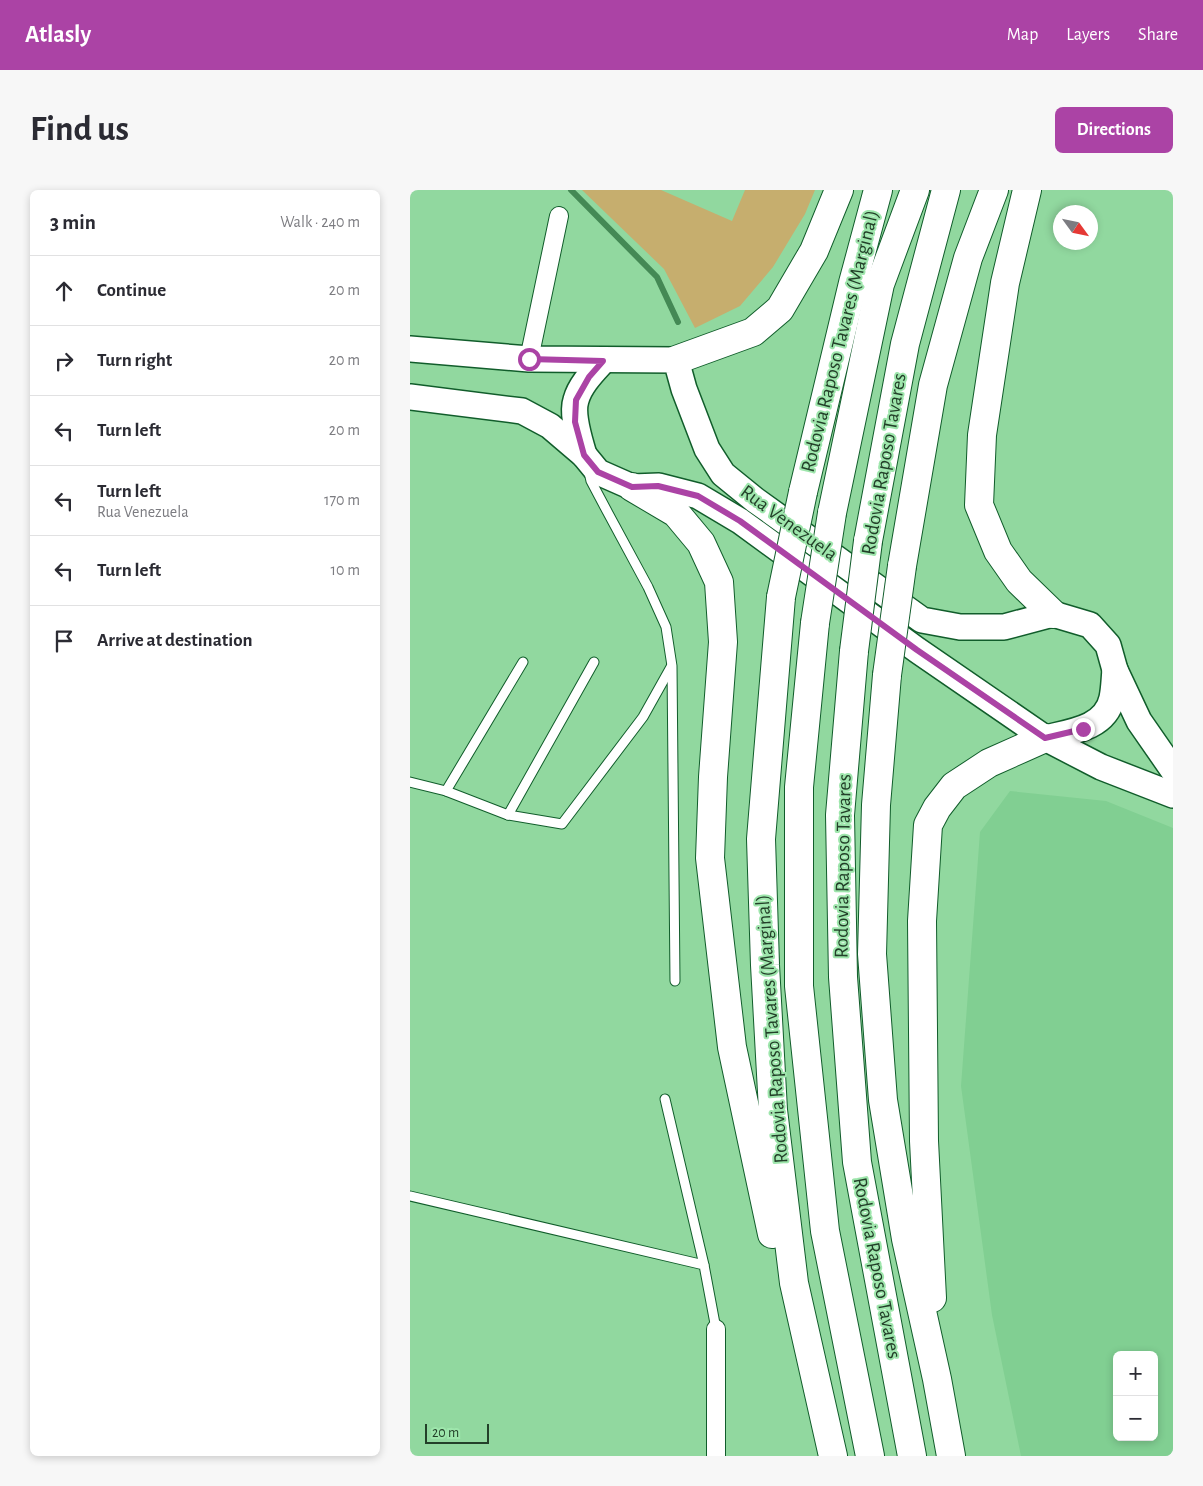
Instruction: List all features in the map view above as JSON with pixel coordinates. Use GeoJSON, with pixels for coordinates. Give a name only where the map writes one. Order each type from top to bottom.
{"type":"FeatureCollection","features":[{"type":"Feature","properties":{"kind":"highway"},"geometry":{"type":"LineString","coordinates":[[676,360],[753,332],[780,309],[814,251],[839,190]]}},
{"type":"Feature","properties":{"kind":"highway","name":"Rodovia Raposo Tavares (Marginal)"},"geometry":{"type":"LineString","coordinates":[[833,1456],[794,1283],[773,1110],[765,965],[761,839],[781,597],[803,492],[853,282],[878,190]]}},
{"type":"Feature","properties":{"kind":"highway","name":"Rodovia Raposo Tavares"},"geometry":{"type":"LineString","coordinates":[[870,1456],[825,1231],[799,986],[799,787],[815,622],[832,513],[880,284],[915,190]]}},
{"type":"Feature","properties":{"kind":"highway","name":"Rodovia Raposo Tavares"},"geometry":{"type":"LineString","coordinates":[[912,1456],[857,1162],[843,977],[840,815],[854,651],[868,541],[906,344],[946,190]]}},
{"type":"Feature","properties":{"kind":"highway"},"geometry":{"type":"LineString","coordinates":[[952,1456],[906,1239],[884,1100],[872,954],[876,805],[887,675],[902,566],[934,385],[968,258],[994,190]]}},
{"type":"Feature","properties":{"kind":"highway"},"geometry":{"type":"LineString","coordinates":[[1027,190],[1005,282],[982,435],[979,505],[998,551],[1019,582],[1053,614]]}},
{"type":"Feature","properties":{"kind":"highway"},"geometry":{"type":"LineString","coordinates":[[632,487],[676,513],[702,543],[719,582],[723,642],[713,776],[710,858],[732,1047],[775,1249],[794,1283]]}},
{"type":"Feature","properties":{"kind":"highway"},"geometry":{"type":"LineString","coordinates":[[937,1379],[924,1141],[922,921],[928,825],[937,808],[954,786],[989,763],[1045,738]]}},
{"type":"Feature","properties":{"kind":"main road"},"geometry":{"type":"LineString","coordinates":[[410,349],[529,359],[676,360]]}},
{"type":"Feature","properties":{"kind":"main road","name":"Rua Venezuela"},"geometry":{"type":"LineString","coordinates":[[676,360],[684,389],[707,449],[723,474],[755,500],[922,620],[960,627],[1004,627],[1053,614]]}},
{"type":"Feature","properties":{"kind":"main road"},"geometry":{"type":"LineString","coordinates":[[584,455],[575,422],[576,400],[589,377],[603,361]]}},
{"type":"Feature","properties":{"kind":"main road","name":"Rua Venezuela"},"geometry":{"type":"LineString","coordinates":[[410,397],[522,412],[550,426],[584,455],[598,472],[632,487],[658,486],[698,496],[740,521],[917,650],[1045,738],[1101,767],[1173,795]]}},
{"type":"Feature","properties":{"kind":"main road"},"geometry":{"type":"LineString","coordinates":[[1053,614],[1090,625],[1108,645],[1114,670],[1139,721],[1173,770]]}},
{"type":"Feature","properties":{"kind":"main road"},"geometry":{"type":"LineString","coordinates":[[1045,738],[1083,729],[1105,716],[1112,699],[1114,670]]}},
{"type":"Feature","properties":{"kind":"street"},"geometry":{"type":"LineString","coordinates":[[529,359],[559,216]]}},
{"type":"Feature","properties":{"kind":"street"},"geometry":{"type":"LineString","coordinates":[[716,1329],[716,1456]]}},
{"type":"Feature","properties":{"kind":"lane"},"geometry":{"type":"LineString","coordinates":[[584,455],[591,481],[648,587],[666,628],[672,666],[675,982]]}},
{"type":"Feature","properties":{"kind":"lane"},"geometry":{"type":"LineString","coordinates":[[446,791],[523,662]]}},
{"type":"Feature","properties":{"kind":"lane"},"geometry":{"type":"LineString","coordinates":[[508,815],[594,662]]}},
{"type":"Feature","properties":{"kind":"lane"},"geometry":{"type":"LineString","coordinates":[[410,782],[446,791],[508,815],[562,824],[643,717],[672,666]]}},
{"type":"Feature","properties":{"kind":"lane"},"geometry":{"type":"LineString","coordinates":[[665,1099],[704,1265],[716,1329]]}},
{"type":"Feature","properties":{"kind":"lane"},"geometry":{"type":"LineString","coordinates":[[410,1196],[704,1265]]}},
{"type":"Feature","properties":{"kind":"shaded area"},"geometry":{"type":"Polygon","coordinates":[[[582,190],[661,190],[732,221],[745,190],[815,190],[805,214],[773,267],[740,306],[695,328],[664,269],[582,190]]]}},
{"type":"Feature","properties":{"kind":"shaded area"},"geometry":{"type":"Polygon","coordinates":[[[1010,791],[1106,801],[1173,828],[1173,1456],[1021,1456],[992,1315],[961,1086],[980,832],[1010,791]]]}},
{"type":"Feature","properties":{"kind":"waterway"},"geometry":{"type":"LineString","coordinates":[[571,190],[657,277],[678,322]]}},
{"type":"Feature","properties":{"kind":"route"},"geometry":{"type":"LineString","coordinates":[[529,359],[603,361],[589,377],[576,400],[575,422],[584,455],[598,472],[632,487],[658,486],[698,496],[740,521],[917,650],[1045,738],[1083,729]]}}]}
